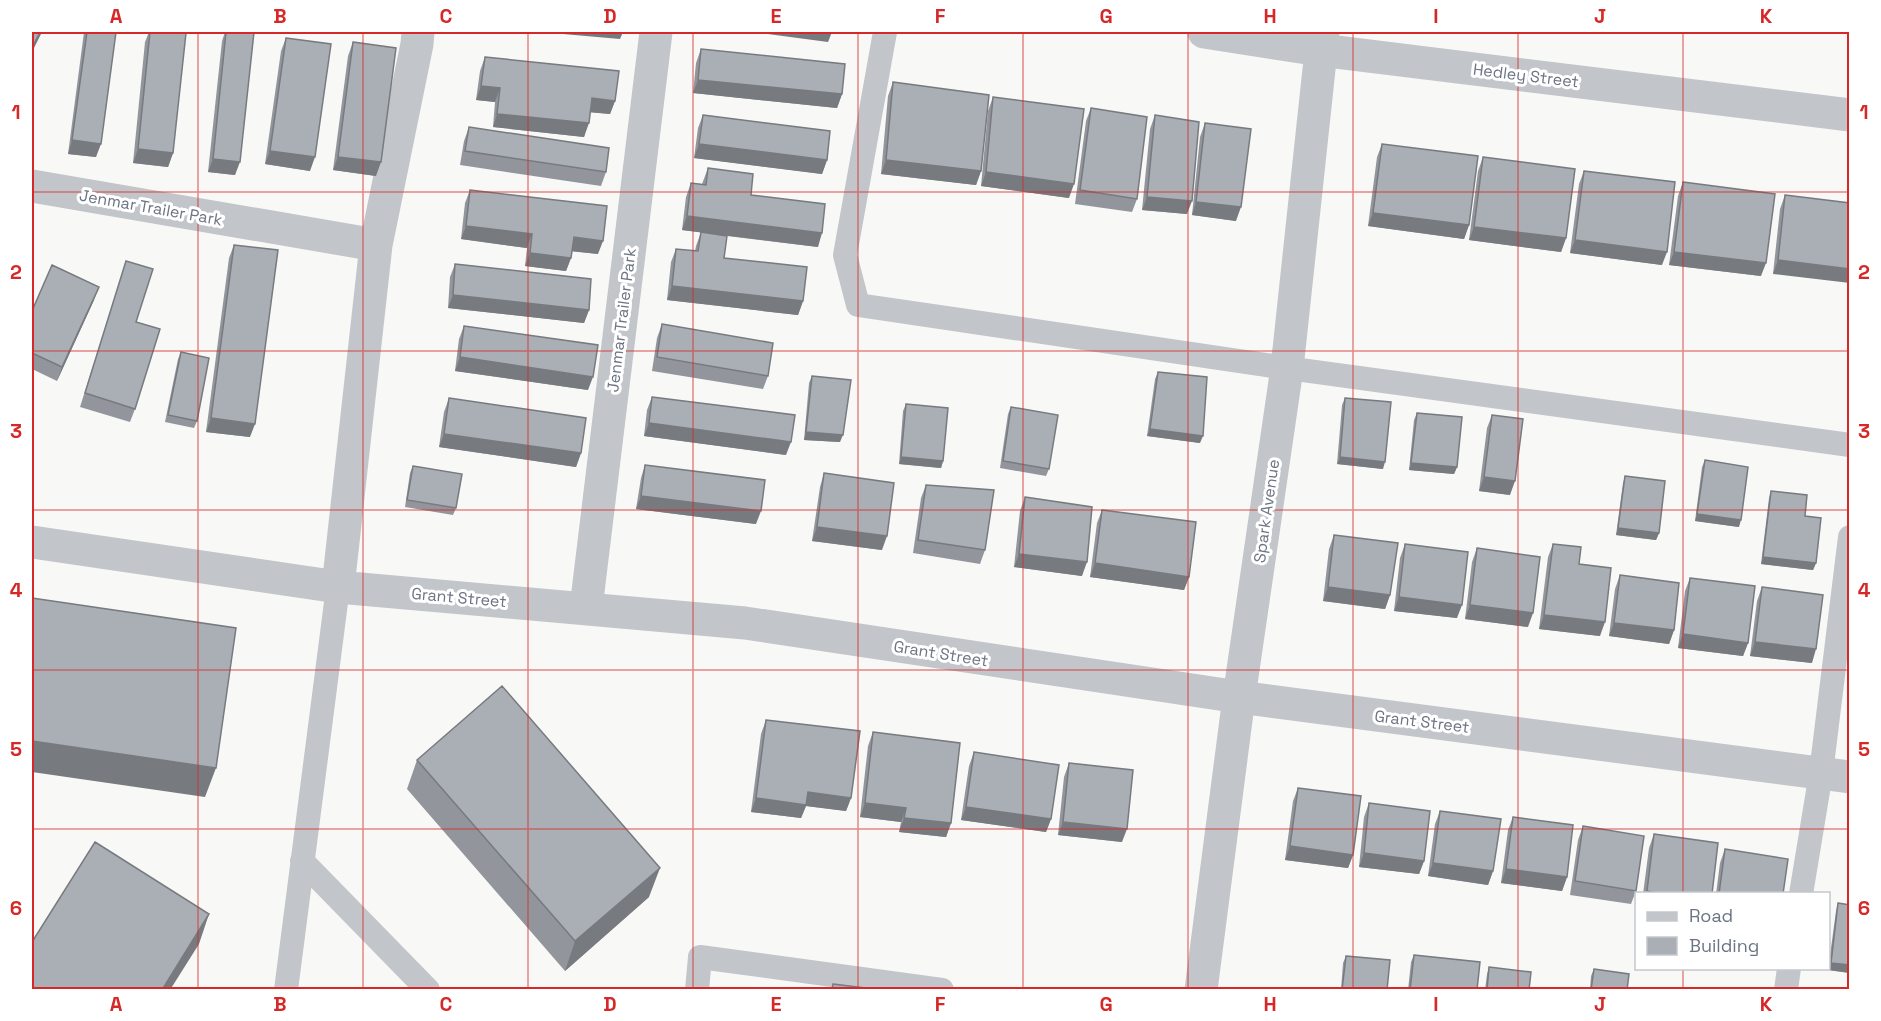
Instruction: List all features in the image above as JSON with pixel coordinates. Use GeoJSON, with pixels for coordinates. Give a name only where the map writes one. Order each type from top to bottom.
{"type":"FeatureCollection","features":[{"type":"Feature","properties":{"kind":"street"},"geometry":{"type":"LineString","coordinates":[[338,587],[376,245],[418,32]]}},
{"type":"Feature","properties":{"kind":"street","name":"Jenmar Trailer Park"},"geometry":{"type":"LineString","coordinates":[[586,608],[656,32]]}},
{"type":"Feature","properties":{"kind":"street","name":"Hedley Street"},"geometry":{"type":"LineString","coordinates":[[1204,32],[1321,41],[1850,115]]}},
{"type":"Feature","properties":{"kind":"street","name":"Spark Avenue"},"geometry":{"type":"LineString","coordinates":[[1201,990],[1239,697],[1287,368],[1321,41]]}},
{"type":"Feature","properties":{"kind":"street","name":"Jenmar Trailer Park"},"geometry":{"type":"LineString","coordinates":[[32,186],[376,245]]}},
{"type":"Feature","properties":{"kind":"street","name":"Grant Street"},"geometry":{"type":"LineString","coordinates":[[32,542],[338,587],[745,623],[1239,697],[1835,775]]}},
{"type":"Feature","properties":{"kind":"lane"},"geometry":{"type":"LineString","coordinates":[[885,32],[845,255],[858,305],[1287,368],[1850,445]]}},
{"type":"Feature","properties":{"kind":"lane"},"geometry":{"type":"LineString","coordinates":[[1803,892],[1835,775],[1850,537]]}},
{"type":"Feature","properties":{"kind":"lane"},"geometry":{"type":"LineString","coordinates":[[286,990],[338,587]]}},
{"type":"Feature","properties":{"kind":"lane"},"geometry":{"type":"LineString","coordinates":[[302,861],[428,990]]}},
{"type":"Feature","properties":{"kind":"lane"},"geometry":{"type":"LineString","coordinates":[[697,990],[700,957],[942,990]]}},
{"type":"Feature","properties":{"kind":"lane"},"geometry":{"type":"LineString","coordinates":[[1786,990],[1789,970]]}},
{"type":"Feature","properties":{"kind":"building"},"geometry":{"type":"Polygon","coordinates":[[[32,32],[40,32],[32,48],[32,32]]]}},
{"type":"Feature","properties":{"kind":"building"},"geometry":{"type":"Polygon","coordinates":[[[87,32],[116,32],[101,144],[72,140],[87,32]]]}},
{"type":"Feature","properties":{"kind":"building"},"geometry":{"type":"Polygon","coordinates":[[[150,32],[186,33],[173,153],[138,149],[150,32]]]}},
{"type":"Feature","properties":{"kind":"building"},"geometry":{"type":"Polygon","coordinates":[[[226,32],[254,32],[240,162],[213,159],[226,32]]]}},
{"type":"Feature","properties":{"kind":"building"},"geometry":{"type":"Polygon","coordinates":[[[286,38],[331,44],[315,157],[270,151],[286,38]]]}},
{"type":"Feature","properties":{"kind":"building"},"geometry":{"type":"Polygon","coordinates":[[[353,42],[396,48],[381,162],[338,157],[353,42]]]}},
{"type":"Feature","properties":{"kind":"building"},"geometry":{"type":"Polygon","coordinates":[[[701,49],[845,64],[842,94],[698,80],[701,49]]]}},
{"type":"Feature","properties":{"kind":"building"},"geometry":{"type":"Polygon","coordinates":[[[485,57],[619,71],[615,101],[592,98],[589,123],[497,114],[500,88],[481,86],[485,57]]]}},
{"type":"Feature","properties":{"kind":"building"},"geometry":{"type":"Polygon","coordinates":[[[893,82],[989,95],[981,171],[886,160],[893,82]]]}},
{"type":"Feature","properties":{"kind":"building"},"geometry":{"type":"Polygon","coordinates":[[[993,97],[1084,109],[1074,184],[986,172],[993,97]]]}},
{"type":"Feature","properties":{"kind":"building"},"geometry":{"type":"Polygon","coordinates":[[[1091,108],[1147,117],[1137,199],[1080,190],[1091,108]]]}},
{"type":"Feature","properties":{"kind":"building"},"geometry":{"type":"Polygon","coordinates":[[[703,115],[830,131],[827,160],[699,144],[703,115]]]}},
{"type":"Feature","properties":{"kind":"building"},"geometry":{"type":"Polygon","coordinates":[[[1155,115],[1199,122],[1192,201],[1147,197],[1155,115]]]}},
{"type":"Feature","properties":{"kind":"building"},"geometry":{"type":"Polygon","coordinates":[[[1205,123],[1251,129],[1241,207],[1196,202],[1205,123]]]}},
{"type":"Feature","properties":{"kind":"building"},"geometry":{"type":"Polygon","coordinates":[[[469,127],[609,148],[606,172],[465,151],[469,127]]]}},
{"type":"Feature","properties":{"kind":"building"},"geometry":{"type":"Polygon","coordinates":[[[1382,144],[1478,156],[1469,225],[1373,213],[1382,144]]]}},
{"type":"Feature","properties":{"kind":"building"},"geometry":{"type":"Polygon","coordinates":[[[1483,157],[1575,169],[1566,238],[1474,227],[1483,157]]]}},
{"type":"Feature","properties":{"kind":"building"},"geometry":{"type":"Polygon","coordinates":[[[708,168],[753,174],[751,195],[825,204],[822,233],[687,216],[691,183],[706,185],[708,168]]]}},
{"type":"Feature","properties":{"kind":"building"},"geometry":{"type":"Polygon","coordinates":[[[1584,171],[1675,182],[1667,252],[1575,240],[1584,171]]]}},
{"type":"Feature","properties":{"kind":"building"},"geometry":{"type":"Polygon","coordinates":[[[1683,182],[1775,194],[1766,263],[1674,252],[1683,182]]]}},
{"type":"Feature","properties":{"kind":"building"},"geometry":{"type":"Polygon","coordinates":[[[470,190],[607,206],[603,241],[574,237],[571,258],[530,253],[532,234],[466,226],[470,190]]]}},
{"type":"Feature","properties":{"kind":"building"},"geometry":{"type":"Polygon","coordinates":[[[1785,195],[1850,203],[1850,269],[1778,260],[1785,195]]]}},
{"type":"Feature","properties":{"kind":"building"},"geometry":{"type":"Polygon","coordinates":[[[701,232],[727,236],[724,258],[807,267],[803,301],[672,286],[676,249],[698,251],[701,232]]]}},
{"type":"Feature","properties":{"kind":"building"},"geometry":{"type":"Polygon","coordinates":[[[234,245],[278,250],[255,424],[211,418],[234,245]]]}},
{"type":"Feature","properties":{"kind":"building"},"geometry":{"type":"Polygon","coordinates":[[[126,261],[153,269],[136,322],[160,329],[135,409],[85,393],[126,261]]]}},
{"type":"Feature","properties":{"kind":"building"},"geometry":{"type":"Polygon","coordinates":[[[455,264],[591,279],[589,310],[453,295],[455,264]]]}},
{"type":"Feature","properties":{"kind":"building"},"geometry":{"type":"Polygon","coordinates":[[[52,265],[99,287],[62,367],[32,353],[32,311],[52,265]]]}},
{"type":"Feature","properties":{"kind":"building"},"geometry":{"type":"Polygon","coordinates":[[[662,324],[773,343],[768,376],[657,357],[662,324]]]}},
{"type":"Feature","properties":{"kind":"building"},"geometry":{"type":"Polygon","coordinates":[[[464,326],[598,345],[593,377],[460,357],[464,326]]]}},
{"type":"Feature","properties":{"kind":"building"},"geometry":{"type":"Polygon","coordinates":[[[181,352],[209,358],[197,421],[168,415],[181,352]]]}},
{"type":"Feature","properties":{"kind":"building"},"geometry":{"type":"Polygon","coordinates":[[[1158,372],[1207,377],[1203,436],[1150,429],[1158,372]]]}},
{"type":"Feature","properties":{"kind":"building"},"geometry":{"type":"Polygon","coordinates":[[[812,376],[851,380],[843,435],[806,432],[812,376]]]}},
{"type":"Feature","properties":{"kind":"building"},"geometry":{"type":"Polygon","coordinates":[[[652,397],[795,415],[791,442],[649,423],[652,397]]]}},
{"type":"Feature","properties":{"kind":"building"},"geometry":{"type":"Polygon","coordinates":[[[449,398],[586,418],[581,453],[444,434],[449,398]]]}},
{"type":"Feature","properties":{"kind":"building"},"geometry":{"type":"Polygon","coordinates":[[[1345,398],[1391,402],[1385,462],[1340,457],[1345,398]]]}},
{"type":"Feature","properties":{"kind":"building"},"geometry":{"type":"Polygon","coordinates":[[[906,404],[948,408],[943,461],[901,457],[906,404]]]}},
{"type":"Feature","properties":{"kind":"building"},"geometry":{"type":"Polygon","coordinates":[[[1011,407],[1058,415],[1049,469],[1003,461],[1011,407]]]}},
{"type":"Feature","properties":{"kind":"building"},"geometry":{"type":"Polygon","coordinates":[[[1417,413],[1462,417],[1457,467],[1411,463],[1417,413]]]}},
{"type":"Feature","properties":{"kind":"building"},"geometry":{"type":"Polygon","coordinates":[[[1492,415],[1523,419],[1515,481],[1484,477],[1492,415]]]}},
{"type":"Feature","properties":{"kind":"building"},"geometry":{"type":"Polygon","coordinates":[[[1705,460],[1748,467],[1741,520],[1697,514],[1705,460]]]}},
{"type":"Feature","properties":{"kind":"building"},"geometry":{"type":"Polygon","coordinates":[[[645,465],[765,480],[761,511],[641,496],[645,465]]]}},
{"type":"Feature","properties":{"kind":"building"},"geometry":{"type":"Polygon","coordinates":[[[413,466],[462,474],[456,508],[407,500],[413,466]]]}},
{"type":"Feature","properties":{"kind":"building"},"geometry":{"type":"Polygon","coordinates":[[[824,473],[894,483],[887,536],[817,527],[824,473]]]}},
{"type":"Feature","properties":{"kind":"building"},"geometry":{"type":"Polygon","coordinates":[[[1625,476],[1665,481],[1659,533],[1618,528],[1625,476]]]}},
{"type":"Feature","properties":{"kind":"building"},"geometry":{"type":"Polygon","coordinates":[[[926,485],[994,490],[985,550],[918,540],[926,485]]]}},
{"type":"Feature","properties":{"kind":"building"},"geometry":{"type":"Polygon","coordinates":[[[1771,491],[1807,495],[1805,516],[1821,518],[1816,563],[1763,557],[1771,491]]]}},
{"type":"Feature","properties":{"kind":"building"},"geometry":{"type":"Polygon","coordinates":[[[1025,497],[1092,507],[1087,562],[1019,554],[1025,497]]]}},
{"type":"Feature","properties":{"kind":"building"},"geometry":{"type":"Polygon","coordinates":[[[1102,510],[1196,522],[1189,577],[1095,563],[1102,510]]]}},
{"type":"Feature","properties":{"kind":"building"},"geometry":{"type":"Polygon","coordinates":[[[1334,535],[1398,543],[1390,595],[1328,587],[1334,535]]]}},
{"type":"Feature","properties":{"kind":"building"},"geometry":{"type":"Polygon","coordinates":[[[1405,544],[1468,552],[1462,605],[1399,597],[1405,544]]]}},
{"type":"Feature","properties":{"kind":"building"},"geometry":{"type":"Polygon","coordinates":[[[1553,544],[1581,547],[1579,564],[1611,568],[1605,622],[1544,615],[1553,544]]]}},
{"type":"Feature","properties":{"kind":"building"},"geometry":{"type":"Polygon","coordinates":[[[1477,548],[1540,557],[1533,613],[1470,605],[1477,548]]]}},
{"type":"Feature","properties":{"kind":"building"},"geometry":{"type":"Polygon","coordinates":[[[1620,575],[1679,583],[1674,630],[1614,623],[1620,575]]]}},
{"type":"Feature","properties":{"kind":"building"},"geometry":{"type":"Polygon","coordinates":[[[1690,578],[1755,586],[1748,643],[1683,634],[1690,578]]]}},
{"type":"Feature","properties":{"kind":"building"},"geometry":{"type":"Polygon","coordinates":[[[1762,587],[1823,595],[1816,649],[1755,642],[1762,587]]]}},
{"type":"Feature","properties":{"kind":"building"},"geometry":{"type":"Polygon","coordinates":[[[32,598],[236,628],[216,768],[32,741],[32,598]]]}},
{"type":"Feature","properties":{"kind":"building"},"geometry":{"type":"Polygon","coordinates":[[[502,686],[660,868],[575,941],[417,760],[502,686]]]}},
{"type":"Feature","properties":{"kind":"building"},"geometry":{"type":"Polygon","coordinates":[[[766,720],[860,731],[851,798],[808,792],[806,805],[756,798],[766,720]]]}},
{"type":"Feature","properties":{"kind":"building"},"geometry":{"type":"Polygon","coordinates":[[[873,732],[960,743],[951,823],[904,818],[906,808],[865,803],[873,732]]]}},
{"type":"Feature","properties":{"kind":"building"},"geometry":{"type":"Polygon","coordinates":[[[974,752],[1059,765],[1051,819],[966,807],[974,752]]]}},
{"type":"Feature","properties":{"kind":"building"},"geometry":{"type":"Polygon","coordinates":[[[1069,763],[1133,770],[1127,829],[1063,822],[1069,763]]]}},
{"type":"Feature","properties":{"kind":"building"},"geometry":{"type":"Polygon","coordinates":[[[1298,788],[1361,796],[1353,855],[1290,846],[1298,788]]]}},
{"type":"Feature","properties":{"kind":"building"},"geometry":{"type":"Polygon","coordinates":[[[1369,803],[1430,811],[1424,861],[1364,853],[1369,803]]]}},
{"type":"Feature","properties":{"kind":"building"},"geometry":{"type":"Polygon","coordinates":[[[1440,811],[1501,819],[1493,871],[1433,863],[1440,811]]]}},
{"type":"Feature","properties":{"kind":"building"},"geometry":{"type":"Polygon","coordinates":[[[1513,817],[1573,825],[1567,877],[1506,869],[1513,817]]]}},
{"type":"Feature","properties":{"kind":"building"},"geometry":{"type":"Polygon","coordinates":[[[1583,826],[1644,836],[1636,891],[1575,881],[1583,826]]]}},
{"type":"Feature","properties":{"kind":"building"},"geometry":{"type":"Polygon","coordinates":[[[1654,834],[1718,843],[1712,892],[1647,891],[1654,834]]]}},
{"type":"Feature","properties":{"kind":"building"},"geometry":{"type":"Polygon","coordinates":[[[95,842],[209,914],[162,990],[32,990],[32,942],[95,842]]]}},
{"type":"Feature","properties":{"kind":"building"},"geometry":{"type":"Polygon","coordinates":[[[1725,849],[1788,859],[1783,892],[1719,892],[1725,849]]]}},
{"type":"Feature","properties":{"kind":"building"},"geometry":{"type":"Polygon","coordinates":[[[1838,903],[1850,905],[1850,965],[1831,963],[1838,903]]]}},
{"type":"Feature","properties":{"kind":"building"},"geometry":{"type":"Polygon","coordinates":[[[1414,955],[1480,962],[1477,990],[1410,990],[1414,955]]]}},
{"type":"Feature","properties":{"kind":"building"},"geometry":{"type":"Polygon","coordinates":[[[1346,956],[1390,960],[1387,990],[1342,990],[1346,956]]]}},
{"type":"Feature","properties":{"kind":"building"},"geometry":{"type":"Polygon","coordinates":[[[1489,967],[1531,972],[1529,990],[1487,990],[1489,967]]]}},
{"type":"Feature","properties":{"kind":"building"},"geometry":{"type":"Polygon","coordinates":[[[1594,969],[1629,974],[1627,990],[1591,990],[1594,969]]]}},
{"type":"Feature","properties":{"kind":"building"},"geometry":{"type":"Polygon","coordinates":[[[833,984],[882,990],[832,990],[833,984]]]}}]}
